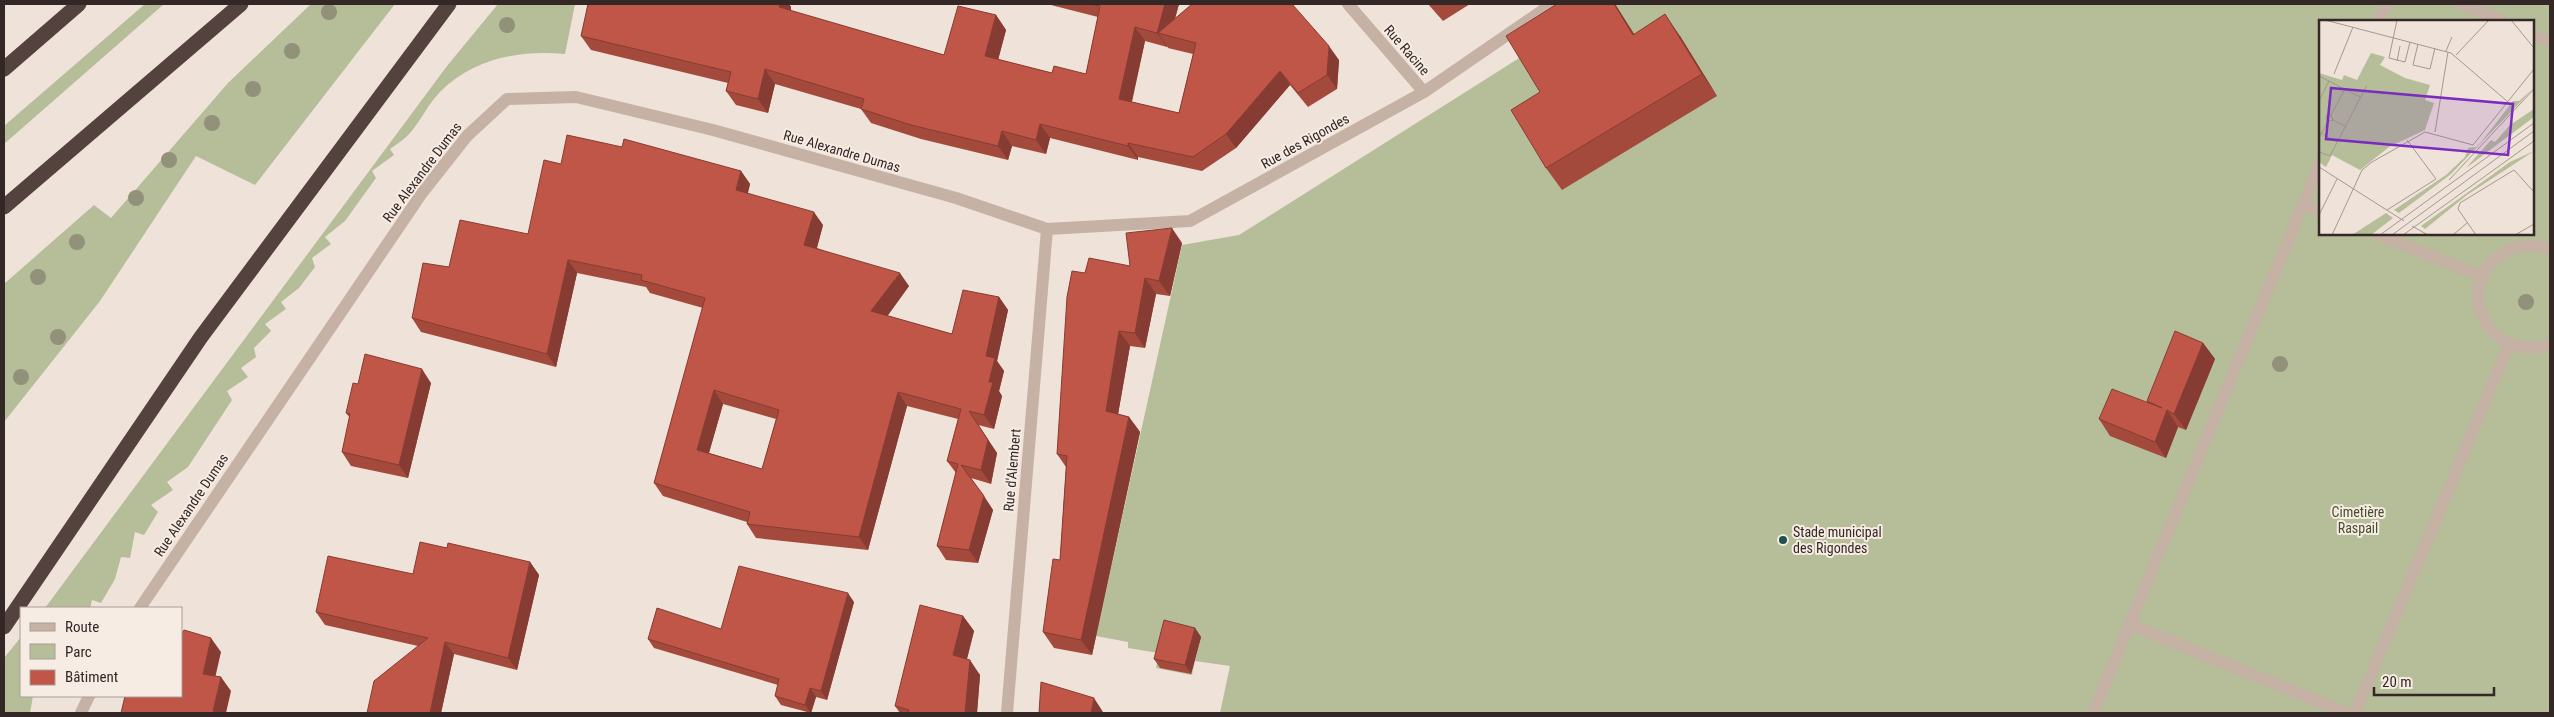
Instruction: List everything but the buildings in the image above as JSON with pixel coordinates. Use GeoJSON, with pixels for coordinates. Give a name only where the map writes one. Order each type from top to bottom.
{"type":"FeatureCollection","features":[{"type":"Feature","properties":{"kind":"highway"},"geometry":{"type":"LineString","coordinates":[[4,69],[79,4]]}},
{"type":"Feature","properties":{"kind":"highway"},"geometry":{"type":"LineString","coordinates":[[4,207],[241,4]]}},
{"type":"Feature","properties":{"kind":"highway"},"geometry":{"type":"LineString","coordinates":[[4,627],[201,338],[449,4]]}},
{"type":"Feature","properties":{"kind":"street","name":"Rue Racine"},"geometry":{"type":"LineString","coordinates":[[1348,4],[1424,92]]}},
{"type":"Feature","properties":{"kind":"street","name":"Rue des Rigondes"},"geometry":{"type":"LineString","coordinates":[[1047,228],[1190,221],[1424,92],[1552,4]]}},
{"type":"Feature","properties":{"kind":"street"},"geometry":{"type":"LineString","coordinates":[[2379,20],[2386,4]]}},
{"type":"Feature","properties":{"kind":"street"},"geometry":{"type":"LineString","coordinates":[[2462,4],[2500,20]]}},
{"type":"Feature","properties":{"kind":"street"},"geometry":{"type":"LineString","coordinates":[[2534,34],[2550,42]]}},
{"type":"Feature","properties":{"kind":"street","name":"Rue Alexandre Dumas"},"geometry":{"type":"LineString","coordinates":[[141,607],[422,193],[467,136],[507,99],[576,97],[704,128],[956,198],[1047,228]]}},
{"type":"Feature","properties":{"kind":"street"},"geometry":{"type":"LineString","coordinates":[[2092,713],[2319,165]]}},
{"type":"Feature","properties":{"kind":"street"},"geometry":{"type":"LineString","coordinates":[[2303,204],[2319,211]]}},
{"type":"Feature","properties":{"kind":"street","name":"Rue d'Alembert"},"geometry":{"type":"LineString","coordinates":[[1007,713],[1047,228]]}},
{"type":"Feature","properties":{"kind":"street"},"geometry":{"type":"LineString","coordinates":[[2379,235],[2481,276]]}},
{"type":"Feature","properties":{"kind":"street"},"geometry":{"type":"LineString","coordinates":[[2550,248],[2530,245],[2510,249],[2493,260],[2481,276],[2477,296],[2481,316],[2492,333],[2509,344],[2529,349],[2550,344]]}},
{"type":"Feature","properties":{"kind":"street"},"geometry":{"type":"LineString","coordinates":[[2356,713],[2509,344]]}},
{"type":"Feature","properties":{"kind":"street"},"geometry":{"type":"LineString","coordinates":[[2129,624],[2347,713]]}},
{"type":"Feature","properties":{"kind":"street"},"geometry":{"type":"LineString","coordinates":[[81,713],[89,697]]}},
{"type":"Feature","properties":{"kind":"green space"},"geometry":{"type":"Polygon","coordinates":[[[145,4],[164,4],[4,144],[4,126],[145,4]]]}},
{"type":"Feature","properties":{"kind":"green space"},"geometry":{"type":"Polygon","coordinates":[[[311,4],[395,4],[255,185],[196,156],[100,301],[4,422],[4,284],[94,205],[111,218],[228,83],[311,4]]]}},
{"type":"Feature","properties":{"kind":"green space"},"geometry":{"type":"Polygon","coordinates":[[[498,4],[575,4],[565,54],[531,53],[515,55],[483,64],[453,80],[432,101],[411,132],[390,149],[394,155],[372,171],[376,178],[345,221],[325,237],[331,244],[312,258],[315,267],[299,288],[281,302],[286,309],[265,324],[271,331],[254,348],[256,357],[241,368],[248,377],[227,391],[232,400],[188,467],[167,482],[173,490],[151,505],[158,512],[144,535],[135,532],[130,558],[121,557],[115,579],[101,603],[92,600],[90,607],[46,607],[447,66],[498,4]]]}},
{"type":"Feature","properties":{"kind":"green space","name":"Cimetière Raspail"},"geometry":{"type":"Polygon","coordinates":[[[1605,4],[2550,4],[2550,713],[1220,713],[1230,666],[1195,661],[1192,675],[1156,668],[1159,653],[1128,648],[1128,642],[1096,636],[1182,245],[1239,235],[1605,4]]]}},
{"type":"Feature","properties":{"kind":"green space"},"geometry":{"type":"Polygon","coordinates":[[[20,638],[20,697],[33,697],[30,713],[4,713],[4,658],[20,638]]]}},
{"type":"Feature","properties":{"kind":"place","name":"Stade municipal des Rigondes"},"geometry":{"type":"Point","coordinates":[1783,540]}}]}
